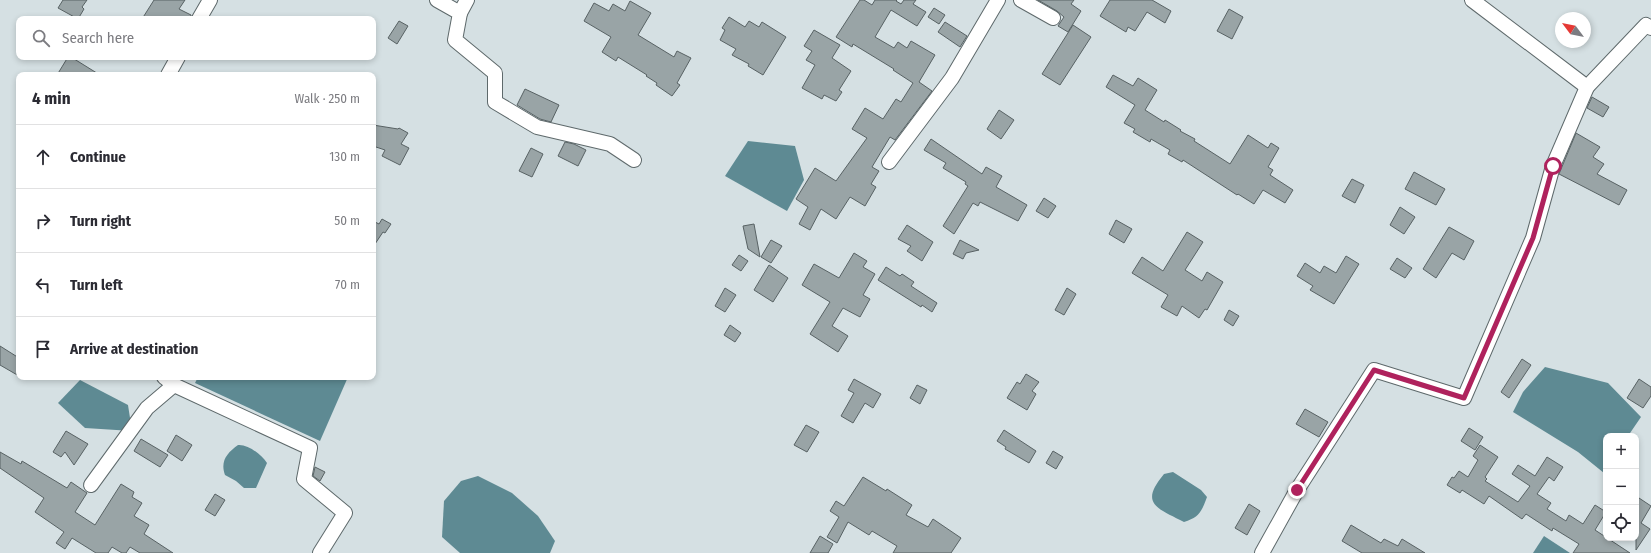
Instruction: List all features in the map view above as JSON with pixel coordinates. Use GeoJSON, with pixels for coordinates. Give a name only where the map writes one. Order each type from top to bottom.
{"type":"FeatureCollection","features":[{"type":"Feature","properties":{"kind":"street"},"geometry":{"type":"LineString","coordinates":[[201,16],[210,0]]}},
{"type":"Feature","properties":{"kind":"street"},"geometry":{"type":"LineString","coordinates":[[437,0],[460,13]]}},
{"type":"Feature","properties":{"kind":"street"},"geometry":{"type":"LineString","coordinates":[[467,0],[460,13],[456,40],[495,73],[494,102],[537,127],[610,144],[634,160]]}},
{"type":"Feature","properties":{"kind":"street"},"geometry":{"type":"LineString","coordinates":[[889,162],[952,78],[998,0]]}},
{"type":"Feature","properties":{"kind":"street"},"geometry":{"type":"LineString","coordinates":[[1022,0],[1053,18]]}},
{"type":"Feature","properties":{"kind":"street"},"geometry":{"type":"LineString","coordinates":[[1472,0],[1587,88]]}},
{"type":"Feature","properties":{"kind":"street"},"geometry":{"type":"LineString","coordinates":[[1262,553],[1297,490],[1374,370],[1464,398],[1533,238],[1553,166],[1587,88],[1646,25],[1651,28]]}},
{"type":"Feature","properties":{"kind":"street"},"geometry":{"type":"LineString","coordinates":[[170,72],[176,60]]}},
{"type":"Feature","properties":{"kind":"street"},"geometry":{"type":"LineString","coordinates":[[91,485],[144,412],[169,381],[310,448],[304,479],[345,513],[320,553]]}},
{"type":"Feature","properties":{"kind":"water"},"geometry":{"type":"Polygon","coordinates":[[[748,141],[795,146],[804,180],[787,211],[725,176],[748,141]]]}},
{"type":"Feature","properties":{"kind":"water"},"geometry":{"type":"Polygon","coordinates":[[[1545,367],[1608,383],[1641,417],[1630,433],[1603,433],[1603,472],[1578,452],[1513,412],[1523,392],[1545,367]]]}},
{"type":"Feature","properties":{"kind":"water"},"geometry":{"type":"Polygon","coordinates":[[[80,380],[128,405],[132,431],[85,428],[58,403],[80,380]]]}},
{"type":"Feature","properties":{"kind":"water"},"geometry":{"type":"Polygon","coordinates":[[[196,380],[347,380],[320,441],[195,383],[196,380]]]}},
{"type":"Feature","properties":{"kind":"water"},"geometry":{"type":"Polygon","coordinates":[[[238,445],[246,446],[262,457],[267,463],[256,488],[244,488],[236,481],[225,475],[223,466],[224,461],[228,454],[238,445]]]}},
{"type":"Feature","properties":{"kind":"water"},"geometry":{"type":"Polygon","coordinates":[[[1173,472],[1201,490],[1207,497],[1199,514],[1184,522],[1159,509],[1154,504],[1152,499],[1153,492],[1164,474],[1173,472]]]}},
{"type":"Feature","properties":{"kind":"water"},"geometry":{"type":"Polygon","coordinates":[[[478,476],[512,493],[538,516],[555,541],[550,553],[460,553],[442,537],[444,501],[461,481],[478,476]]]}},
{"type":"Feature","properties":{"kind":"water"},"geometry":{"type":"Polygon","coordinates":[[[1544,536],[1570,553],[1533,553],[1544,536]]]}},
{"type":"Feature","properties":{"kind":"building"},"geometry":{"type":"Polygon","coordinates":[[[63,0],[87,0],[82,7],[84,9],[80,16],[73,16],[58,8],[63,0]]]}},
{"type":"Feature","properties":{"kind":"building"},"geometry":{"type":"Polygon","coordinates":[[[154,0],[185,0],[179,9],[191,15],[191,16],[144,16],[154,0]]]}},
{"type":"Feature","properties":{"kind":"building"},"geometry":{"type":"Polygon","coordinates":[[[860,0],[864,0],[872,5],[875,0],[897,0],[896,1],[901,4],[904,0],[916,0],[913,4],[926,12],[917,26],[891,10],[875,37],[894,48],[898,42],[907,48],[911,41],[935,55],[919,82],[932,91],[895,140],[890,137],[872,167],[879,171],[871,184],[876,187],[865,206],[850,197],[836,219],[821,209],[810,230],[799,224],[808,207],[796,199],[815,168],[836,181],[867,138],[852,129],[865,108],[883,119],[896,99],[901,102],[913,83],[893,70],[894,69],[853,44],[852,47],[836,37],[860,0]]]}},
{"type":"Feature","properties":{"kind":"building"},"geometry":{"type":"Polygon","coordinates":[[[1038,0],[1074,0],[1071,4],[1081,11],[1068,32],[1058,26],[1064,17],[1038,0]]]}},
{"type":"Feature","properties":{"kind":"building"},"geometry":{"type":"Polygon","coordinates":[[[1110,0],[1152,0],[1171,11],[1165,23],[1147,12],[1135,31],[1128,27],[1126,32],[1100,16],[1110,0]]]}},
{"type":"Feature","properties":{"kind":"building"},"geometry":{"type":"Polygon","coordinates":[[[630,1],[651,13],[638,35],[674,57],[677,51],[691,58],[677,83],[680,85],[672,96],[656,85],[657,83],[646,76],[647,75],[618,57],[616,61],[602,52],[611,37],[584,21],[594,3],[609,11],[613,4],[625,11],[630,1]]]}},
{"type":"Feature","properties":{"kind":"building"},"geometry":{"type":"Polygon","coordinates":[[[934,8],[945,15],[939,24],[928,17],[934,8]]]}},
{"type":"Feature","properties":{"kind":"building"},"geometry":{"type":"Polygon","coordinates":[[[1229,9],[1243,17],[1232,39],[1217,31],[1229,9]]]}},
{"type":"Feature","properties":{"kind":"building"},"geometry":{"type":"Polygon","coordinates":[[[729,17],[745,27],[749,21],[759,27],[762,22],[786,37],[763,75],[748,66],[749,64],[732,55],[736,49],[720,40],[725,30],[722,28],[729,17]]]}},
{"type":"Feature","properties":{"kind":"building"},"geometry":{"type":"Polygon","coordinates":[[[399,21],[408,26],[397,44],[388,38],[399,21]]]}},
{"type":"Feature","properties":{"kind":"building"},"geometry":{"type":"Polygon","coordinates":[[[945,22],[967,36],[960,47],[938,32],[945,22]]]}},
{"type":"Feature","properties":{"kind":"building"},"geometry":{"type":"Polygon","coordinates":[[[1073,25],[1091,37],[1060,85],[1042,74],[1073,25]]]}},
{"type":"Feature","properties":{"kind":"building"},"geometry":{"type":"Polygon","coordinates":[[[814,30],[840,45],[832,58],[851,71],[839,90],[842,92],[836,101],[824,95],[822,99],[802,88],[815,65],[806,60],[812,51],[804,46],[814,30]]]}},
{"type":"Feature","properties":{"kind":"building"},"geometry":{"type":"Polygon","coordinates":[[[66,60],[76,60],[95,72],[59,72],[66,60]]]}},
{"type":"Feature","properties":{"kind":"building"},"geometry":{"type":"Polygon","coordinates":[[[1113,75],[1133,86],[1138,78],[1157,90],[1145,110],[1164,122],[1165,120],[1181,130],[1180,131],[1195,139],[1194,141],[1230,164],[1248,135],[1268,148],[1271,143],[1279,148],[1268,167],[1273,170],[1270,175],[1293,190],[1285,203],[1263,190],[1254,204],[1238,194],[1237,195],[1183,160],[1182,162],[1168,154],[1170,150],[1151,139],[1150,142],[1133,132],[1135,129],[1124,123],[1135,105],[1106,87],[1113,75]]]}},
{"type":"Feature","properties":{"kind":"building"},"geometry":{"type":"Polygon","coordinates":[[[525,89],[559,105],[551,122],[540,119],[517,105],[525,89]]]}},
{"type":"Feature","properties":{"kind":"building"},"geometry":{"type":"Polygon","coordinates":[[[1592,97],[1609,107],[1603,117],[1587,108],[1592,97]]]}},
{"type":"Feature","properties":{"kind":"building"},"geometry":{"type":"Polygon","coordinates":[[[999,110],[1014,120],[1001,139],[987,129],[999,110]]]}},
{"type":"Feature","properties":{"kind":"building"},"geometry":{"type":"Polygon","coordinates":[[[376,125],[399,128],[408,133],[401,144],[409,148],[400,165],[382,156],[385,150],[376,147],[376,125]]]}},
{"type":"Feature","properties":{"kind":"building"},"geometry":{"type":"Polygon","coordinates":[[[1576,133],[1600,147],[1593,157],[1604,164],[1597,174],[1627,190],[1619,205],[1559,174],[1576,133]]]}},
{"type":"Feature","properties":{"kind":"building"},"geometry":{"type":"Polygon","coordinates":[[[931,139],[982,174],[986,167],[1002,176],[996,187],[1027,205],[1018,221],[980,202],[978,206],[973,203],[954,234],[943,226],[968,186],[965,184],[966,182],[943,168],[946,163],[924,150],[931,139]]]}},
{"type":"Feature","properties":{"kind":"building"},"geometry":{"type":"Polygon","coordinates":[[[565,142],[574,144],[586,150],[578,166],[558,156],[565,142]]]}},
{"type":"Feature","properties":{"kind":"building"},"geometry":{"type":"Polygon","coordinates":[[[531,148],[543,154],[532,177],[519,171],[531,148]]]}},
{"type":"Feature","properties":{"kind":"building"},"geometry":{"type":"Polygon","coordinates":[[[1414,172],[1445,189],[1436,205],[1405,189],[1414,172]]]}},
{"type":"Feature","properties":{"kind":"building"},"geometry":{"type":"Polygon","coordinates":[[[1352,179],[1364,185],[1355,203],[1342,196],[1352,179]]]}},
{"type":"Feature","properties":{"kind":"building"},"geometry":{"type":"Polygon","coordinates":[[[1044,198],[1056,206],[1048,218],[1036,211],[1044,198]]]}},
{"type":"Feature","properties":{"kind":"building"},"geometry":{"type":"Polygon","coordinates":[[[1400,207],[1415,217],[1404,234],[1390,225],[1400,207]]]}},
{"type":"Feature","properties":{"kind":"building"},"geometry":{"type":"Polygon","coordinates":[[[382,219],[391,224],[376,242],[376,222],[379,224],[382,219]]]}},
{"type":"Feature","properties":{"kind":"building"},"geometry":{"type":"Polygon","coordinates":[[[1116,220],[1132,229],[1124,243],[1109,234],[1116,220]]]}},
{"type":"Feature","properties":{"kind":"building"},"geometry":{"type":"Polygon","coordinates":[[[754,224],[760,257],[748,249],[743,226],[754,224]]]}},
{"type":"Feature","properties":{"kind":"building"},"geometry":{"type":"Polygon","coordinates":[[[907,225],[933,242],[922,261],[907,251],[911,246],[898,239],[907,225]]]}},
{"type":"Feature","properties":{"kind":"building"},"geometry":{"type":"Polygon","coordinates":[[[1449,227],[1474,241],[1464,260],[1452,253],[1436,278],[1423,269],[1449,227]]]}},
{"type":"Feature","properties":{"kind":"building"},"geometry":{"type":"Polygon","coordinates":[[[1187,232],[1203,242],[1185,270],[1202,281],[1207,272],[1223,282],[1207,310],[1205,309],[1199,318],[1182,306],[1177,316],[1161,307],[1168,295],[1132,273],[1142,257],[1163,271],[1187,232]]]}},
{"type":"Feature","properties":{"kind":"building"},"geometry":{"type":"Polygon","coordinates":[[[771,240],[782,246],[771,263],[761,257],[771,240]]]}},
{"type":"Feature","properties":{"kind":"building"},"geometry":{"type":"Polygon","coordinates":[[[960,240],[979,250],[966,253],[963,259],[953,254],[960,240]]]}},
{"type":"Feature","properties":{"kind":"building"},"geometry":{"type":"Polygon","coordinates":[[[854,253],[867,261],[863,267],[875,274],[863,295],[870,299],[860,317],[843,308],[832,326],[848,336],[838,352],[810,334],[830,302],[802,285],[814,264],[839,278],[854,253]]]}},
{"type":"Feature","properties":{"kind":"building"},"geometry":{"type":"Polygon","coordinates":[[[739,255],[748,261],[741,271],[732,265],[739,255]]]}},
{"type":"Feature","properties":{"kind":"building"},"geometry":{"type":"Polygon","coordinates":[[[1346,256],[1359,264],[1334,304],[1310,290],[1313,286],[1297,276],[1305,263],[1320,273],[1324,266],[1336,273],[1346,256]]]}},
{"type":"Feature","properties":{"kind":"building"},"geometry":{"type":"Polygon","coordinates":[[[1397,258],[1412,268],[1405,278],[1390,269],[1397,258]]]}},
{"type":"Feature","properties":{"kind":"building"},"geometry":{"type":"Polygon","coordinates":[[[769,265],[788,278],[773,302],[754,290],[769,265]]]}},
{"type":"Feature","properties":{"kind":"building"},"geometry":{"type":"Polygon","coordinates":[[[886,267],[900,276],[902,274],[914,282],[911,286],[937,303],[932,312],[922,305],[921,307],[878,280],[886,267]]]}},
{"type":"Feature","properties":{"kind":"building"},"geometry":{"type":"Polygon","coordinates":[[[725,288],[736,295],[725,312],[715,306],[725,288]]]}},
{"type":"Feature","properties":{"kind":"building"},"geometry":{"type":"Polygon","coordinates":[[[1067,288],[1076,294],[1064,315],[1055,310],[1067,288]]]}},
{"type":"Feature","properties":{"kind":"building"},"geometry":{"type":"Polygon","coordinates":[[[1229,310],[1239,316],[1233,326],[1224,320],[1229,310]]]}},
{"type":"Feature","properties":{"kind":"building"},"geometry":{"type":"Polygon","coordinates":[[[730,325],[741,333],[735,342],[724,335],[730,325]]]}},
{"type":"Feature","properties":{"kind":"building"},"geometry":{"type":"Polygon","coordinates":[[[0,346],[16,356],[16,374],[0,365],[0,346]]]}},
{"type":"Feature","properties":{"kind":"building"},"geometry":{"type":"Polygon","coordinates":[[[1522,359],[1531,365],[1509,398],[1501,392],[1522,359]]]}},
{"type":"Feature","properties":{"kind":"building"},"geometry":{"type":"Polygon","coordinates":[[[1026,374],[1039,382],[1032,391],[1036,394],[1027,410],[1007,398],[1017,382],[1020,384],[1026,374]]]}},
{"type":"Feature","properties":{"kind":"building"},"geometry":{"type":"Polygon","coordinates":[[[854,379],[881,394],[873,408],[865,403],[853,423],[841,416],[854,393],[848,390],[854,379]]]}},
{"type":"Feature","properties":{"kind":"building"},"geometry":{"type":"Polygon","coordinates":[[[1639,379],[1651,387],[1651,396],[1643,408],[1627,398],[1639,379]]]}},
{"type":"Feature","properties":{"kind":"building"},"geometry":{"type":"Polygon","coordinates":[[[917,385],[927,390],[920,404],[910,398],[917,385]]]}},
{"type":"Feature","properties":{"kind":"building"},"geometry":{"type":"Polygon","coordinates":[[[1305,409],[1328,422],[1319,437],[1296,424],[1305,409]]]}},
{"type":"Feature","properties":{"kind":"building"},"geometry":{"type":"Polygon","coordinates":[[[806,425],[819,432],[807,452],[794,445],[806,425]]]}},
{"type":"Feature","properties":{"kind":"building"},"geometry":{"type":"Polygon","coordinates":[[[1469,428],[1483,437],[1475,450],[1461,441],[1469,428]]]}},
{"type":"Feature","properties":{"kind":"building"},"geometry":{"type":"Polygon","coordinates":[[[1004,430],[1036,451],[1029,463],[1005,449],[1006,447],[997,441],[1004,430]]]}},
{"type":"Feature","properties":{"kind":"building"},"geometry":{"type":"Polygon","coordinates":[[[66,431],[88,444],[74,465],[65,452],[61,457],[53,452],[66,431]]]}},
{"type":"Feature","properties":{"kind":"building"},"geometry":{"type":"Polygon","coordinates":[[[176,435],[192,445],[182,461],[167,451],[176,435]]]}},
{"type":"Feature","properties":{"kind":"building"},"geometry":{"type":"Polygon","coordinates":[[[141,439],[168,455],[160,467],[134,451],[141,439]]]}},
{"type":"Feature","properties":{"kind":"building"},"geometry":{"type":"Polygon","coordinates":[[[1480,445],[1498,457],[1485,477],[1487,479],[1485,481],[1518,502],[1530,486],[1512,474],[1518,465],[1535,476],[1547,457],[1563,467],[1554,481],[1549,477],[1537,494],[1551,503],[1547,509],[1566,521],[1569,515],[1583,524],[1595,505],[1603,510],[1603,517],[1595,530],[1603,535],[1603,541],[1612,541],[1630,553],[1573,553],[1579,544],[1553,528],[1552,531],[1526,514],[1522,519],[1489,496],[1484,504],[1462,490],[1460,493],[1447,485],[1452,477],[1454,478],[1459,471],[1468,477],[1478,460],[1473,456],[1480,445]]]}},
{"type":"Feature","properties":{"kind":"building"},"geometry":{"type":"Polygon","coordinates":[[[1053,451],[1063,457],[1056,469],[1046,463],[1053,451]]]}},
{"type":"Feature","properties":{"kind":"building"},"geometry":{"type":"Polygon","coordinates":[[[0,452],[21,464],[22,461],[67,488],[71,482],[87,493],[75,512],[95,525],[121,484],[134,492],[132,497],[142,503],[134,516],[149,525],[144,534],[173,553],[140,553],[130,547],[126,553],[122,553],[112,547],[108,553],[96,553],[72,538],[65,549],[56,543],[64,532],[35,512],[44,498],[0,468],[0,452]]]}},
{"type":"Feature","properties":{"kind":"building"},"geometry":{"type":"Polygon","coordinates":[[[315,467],[325,472],[320,481],[313,476],[315,467]]]}},
{"type":"Feature","properties":{"kind":"building"},"geometry":{"type":"Polygon","coordinates":[[[863,477],[886,491],[887,489],[912,505],[906,515],[928,527],[933,519],[961,538],[951,553],[893,553],[897,546],[872,531],[869,535],[848,522],[837,543],[827,537],[839,517],[830,511],[836,501],[844,506],[863,477]]]}},
{"type":"Feature","properties":{"kind":"building"},"geometry":{"type":"Polygon","coordinates":[[[215,494],[225,500],[215,516],[205,510],[215,494]]]}},
{"type":"Feature","properties":{"kind":"building"},"geometry":{"type":"Polygon","coordinates":[[[1639,498],[1651,506],[1641,523],[1650,529],[1636,550],[1636,541],[1639,541],[1639,498]]]}},
{"type":"Feature","properties":{"kind":"building"},"geometry":{"type":"Polygon","coordinates":[[[1249,504],[1260,511],[1247,535],[1235,528],[1249,504]]]}},
{"type":"Feature","properties":{"kind":"building"},"geometry":{"type":"Polygon","coordinates":[[[1351,525],[1381,543],[1384,539],[1398,546],[1402,539],[1425,553],[1362,553],[1342,541],[1351,525]]]}},
{"type":"Feature","properties":{"kind":"building"},"geometry":{"type":"Polygon","coordinates":[[[820,536],[833,544],[828,553],[810,553],[820,536]]]}},
{"type":"Feature","properties":{"kind":"route"},"geometry":{"type":"LineString","coordinates":[[1297,490],[1374,370],[1464,398],[1533,238],[1553,166]]}}]}
